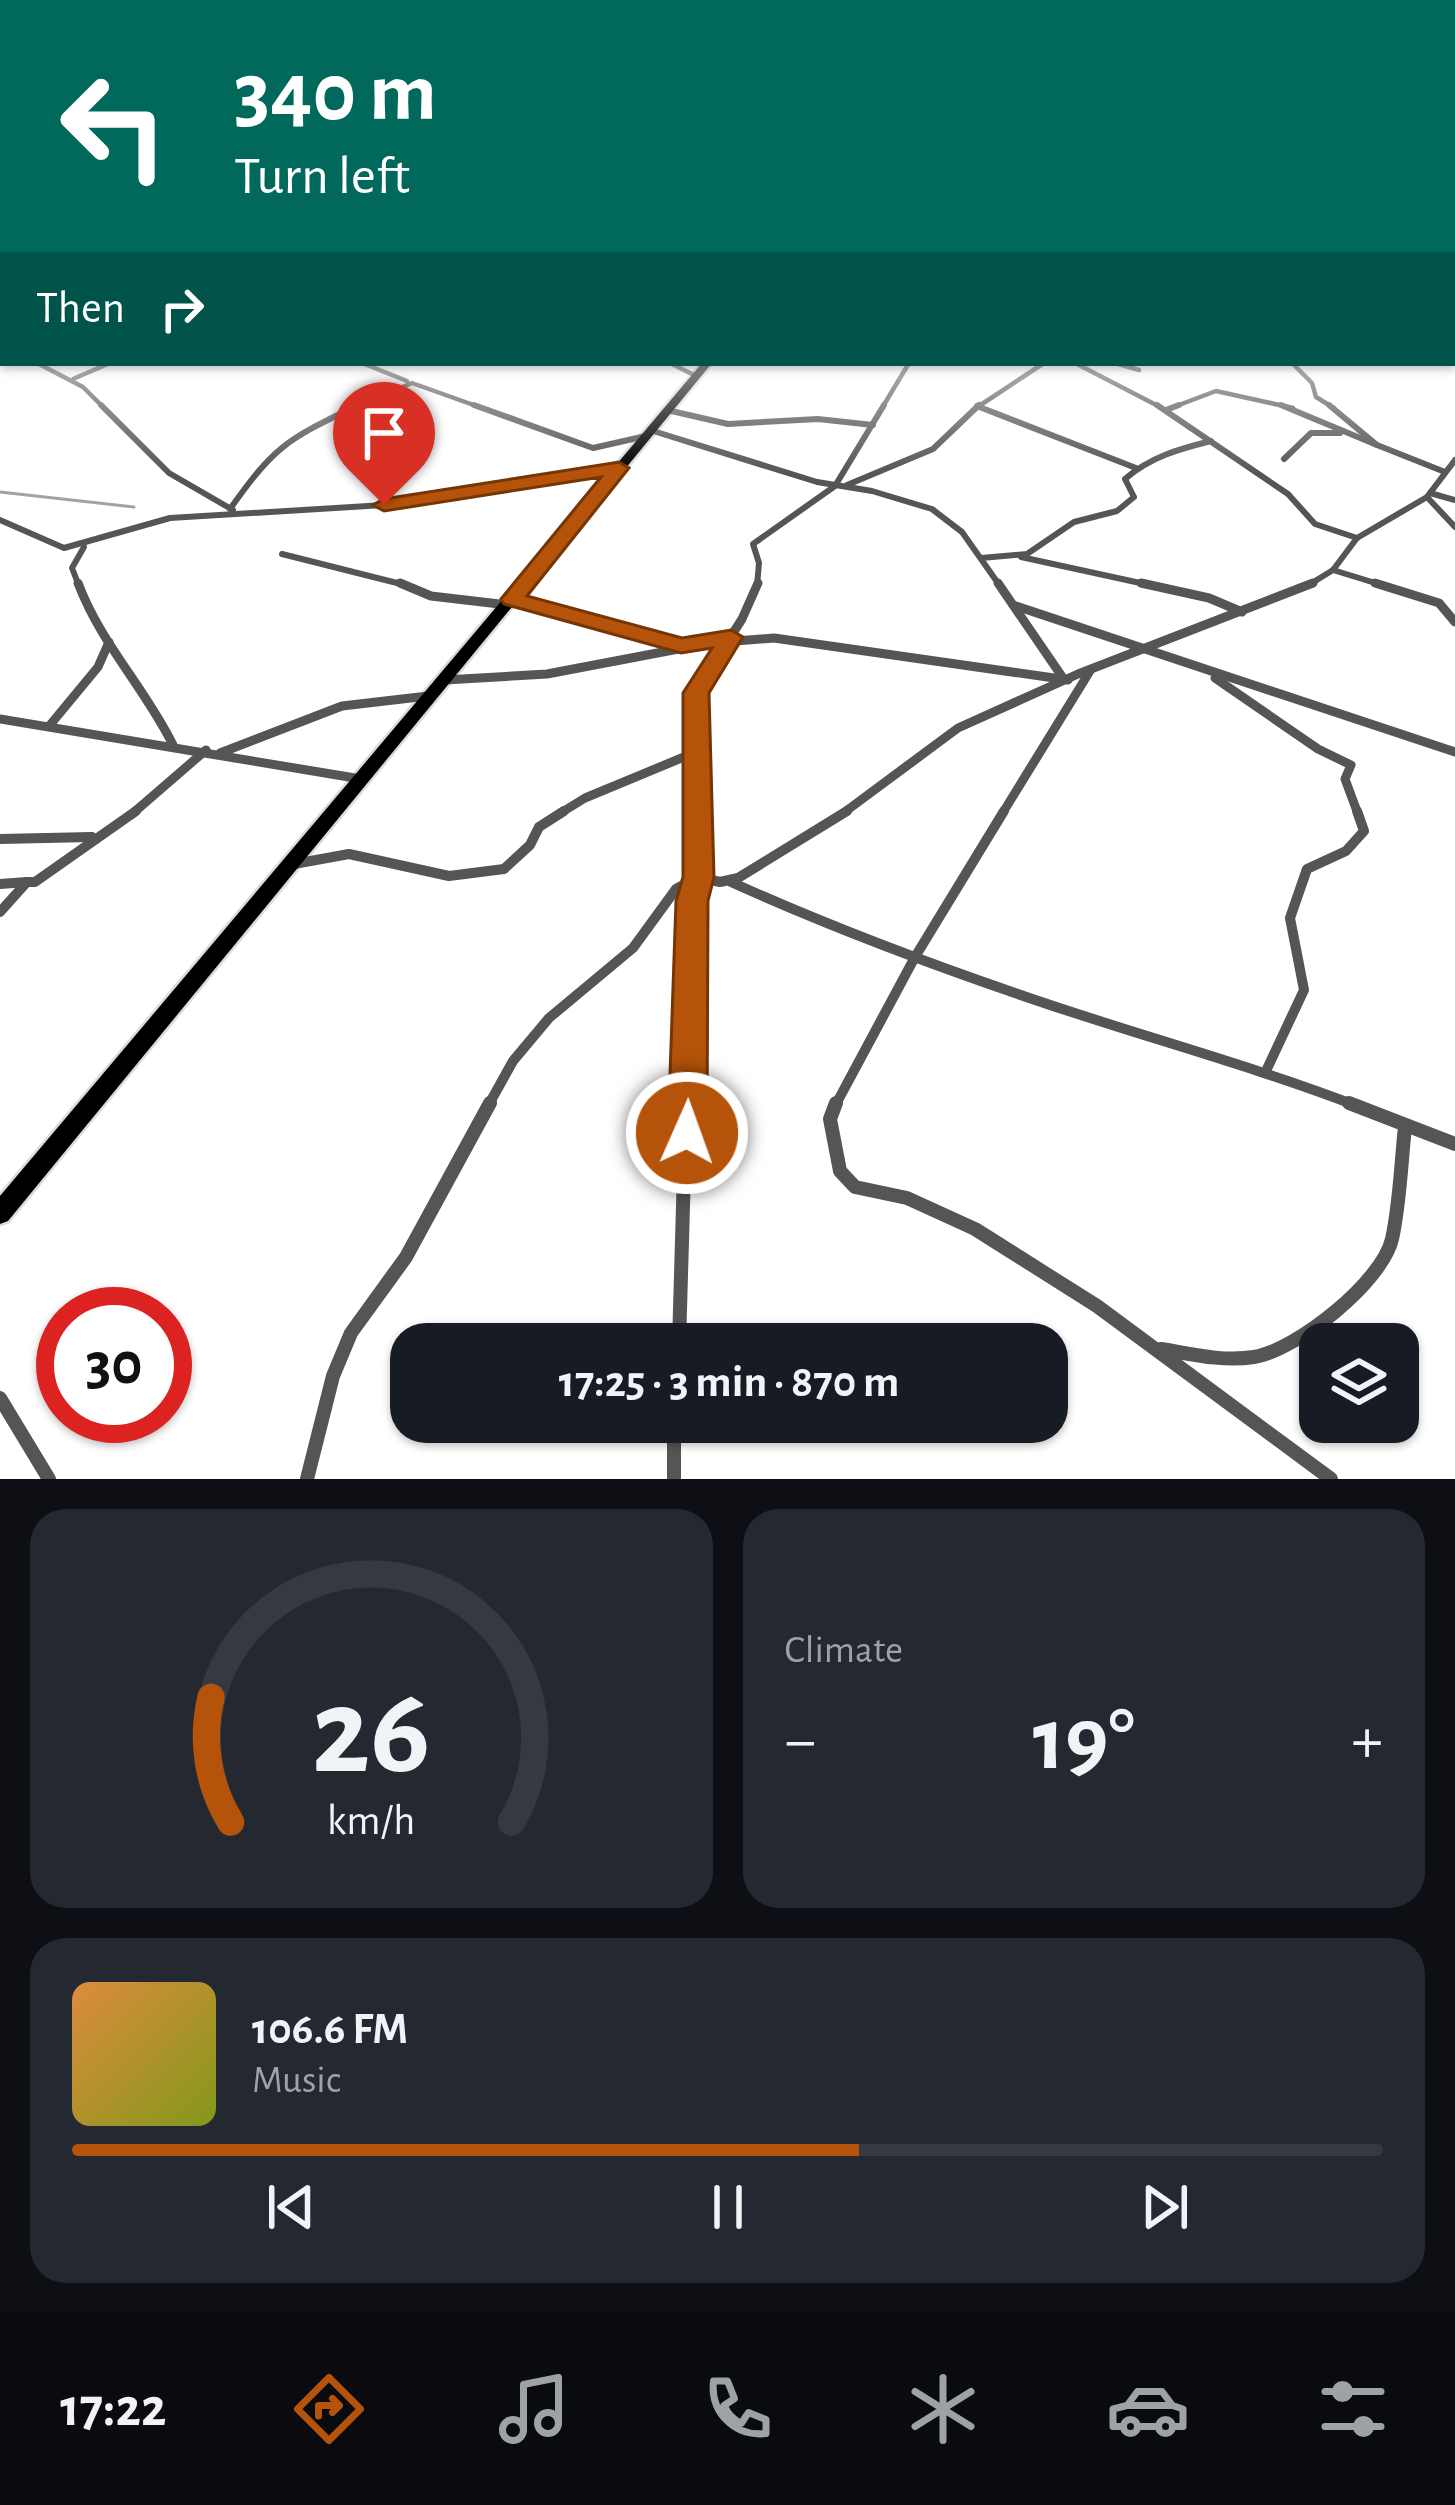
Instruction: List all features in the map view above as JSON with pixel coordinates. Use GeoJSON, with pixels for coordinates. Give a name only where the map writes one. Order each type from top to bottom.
{"type":"FeatureCollection","features":[{"type":"Feature","properties":{"kind":"main road"},"geometry":{"type":"LineString","coordinates":[[0,1213],[701,370]]}},
{"type":"Feature","properties":{"kind":"street"},"geometry":{"type":"LineString","coordinates":[[44,366],[73,379],[169,473],[234,511]]}},
{"type":"Feature","properties":{"kind":"street"},"geometry":{"type":"LineString","coordinates":[[73,379],[103,366]]}},
{"type":"Feature","properties":{"kind":"street"},"geometry":{"type":"LineString","coordinates":[[370,366],[593,448],[648,433],[684,437],[836,486],[932,509],[962,532],[1066,679]]}},
{"type":"Feature","properties":{"kind":"street"},"geometry":{"type":"LineString","coordinates":[[680,1323],[692,901],[698,877],[696,693],[747,611],[760,568],[753,544],[836,486],[907,366]]}},
{"type":"Feature","properties":{"kind":"street"},"geometry":{"type":"LineString","coordinates":[[836,486],[855,483],[933,449],[977,406],[1039,366]]}},
{"type":"Feature","properties":{"kind":"street"},"geometry":{"type":"LineString","coordinates":[[1081,366],[1166,410],[1288,494],[1308,520],[1357,538]]}},
{"type":"Feature","properties":{"kind":"street"},"geometry":{"type":"LineString","coordinates":[[1125,366],[1139,370]]}},
{"type":"Feature","properties":{"kind":"street"},"geometry":{"type":"LineString","coordinates":[[1295,366],[1312,383],[1316,397],[1344,414],[1376,445]]}},
{"type":"Feature","properties":{"kind":"street"},"geometry":{"type":"LineString","coordinates":[[234,511],[266,457],[285,441],[396,386],[412,383]]}},
{"type":"Feature","properties":{"kind":"street"},"geometry":{"type":"LineString","coordinates":[[1166,410],[1216,391],[1290,407],[1444,472]]}},
{"type":"Feature","properties":{"kind":"street"},"geometry":{"type":"LineString","coordinates":[[977,406],[1136,468]]}},
{"type":"Feature","properties":{"kind":"street"},"geometry":{"type":"LineString","coordinates":[[667,410],[728,424],[818,419],[873,425]]}},
{"type":"Feature","properties":{"kind":"street"},"geometry":{"type":"LineString","coordinates":[[1284,459],[1311,433],[1351,436]]}},
{"type":"Feature","properties":{"kind":"street"},"geometry":{"type":"LineString","coordinates":[[1016,556],[1042,547],[1074,522],[1117,512],[1134,496],[1125,479],[1136,468],[1155,457],[1211,441]]}},
{"type":"Feature","properties":{"kind":"street"},"geometry":{"type":"LineString","coordinates":[[731,882],[824,826],[958,728],[1066,679],[1312,584],[1333,570],[1357,538],[1429,495],[1455,460]]}},
{"type":"Feature","properties":{"kind":"street"},"geometry":{"type":"LineString","coordinates":[[0,520],[25,529],[49,546],[88,543],[160,520],[234,511],[413,502],[619,468]]}},
{"type":"Feature","properties":{"kind":"street"},"geometry":{"type":"LineString","coordinates":[[1429,495],[1455,500]]}},
{"type":"Feature","properties":{"kind":"street"},"geometry":{"type":"LineString","coordinates":[[1429,495],[1455,527]]}},
{"type":"Feature","properties":{"kind":"street"},"geometry":{"type":"LineString","coordinates":[[88,543],[74,559],[74,580],[133,685],[151,700],[173,745]]}},
{"type":"Feature","properties":{"kind":"street"},"geometry":{"type":"LineString","coordinates":[[282,554],[404,584],[431,596],[510,602],[681,646]]}},
{"type":"Feature","properties":{"kind":"street"},"geometry":{"type":"LineString","coordinates":[[981,558],[1016,556],[1209,598],[1242,612]]}},
{"type":"Feature","properties":{"kind":"street"},"geometry":{"type":"LineString","coordinates":[[1333,570],[1450,608],[1455,622]]}},
{"type":"Feature","properties":{"kind":"street"},"geometry":{"type":"LineString","coordinates":[[1013,605],[1455,752]]}},
{"type":"Feature","properties":{"kind":"street"},"geometry":{"type":"LineString","coordinates":[[445,680],[493,681],[565,671],[731,637],[774,638],[1066,679]]}},
{"type":"Feature","properties":{"kind":"street"},"geometry":{"type":"LineString","coordinates":[[50,725],[98,667],[110,641]]}},
{"type":"Feature","properties":{"kind":"street"},"geometry":{"type":"LineString","coordinates":[[1090,670],[915,957],[838,1094],[831,1132],[843,1177],[855,1187],[907,1198],[975,1229],[1155,1348],[1330,1479]]}},
{"type":"Feature","properties":{"kind":"street"},"geometry":{"type":"LineString","coordinates":[[1203,670],[1318,749],[1351,765],[1345,779],[1364,831],[1346,851],[1307,869],[1293,902],[1292,937],[1304,990],[1266,1071]]}},
{"type":"Feature","properties":{"kind":"street"},"geometry":{"type":"LineString","coordinates":[[0,884],[35,882],[211,752],[342,706],[434,695]]}},
{"type":"Feature","properties":{"kind":"street"},"geometry":{"type":"LineString","coordinates":[[0,719],[364,780]]}},
{"type":"Feature","properties":{"kind":"street"},"geometry":{"type":"LineString","coordinates":[[292,865],[349,854],[449,876],[504,869],[530,845],[539,827],[585,798],[696,752]]}},
{"type":"Feature","properties":{"kind":"street"},"geometry":{"type":"LineString","coordinates":[[0,839],[98,837]]}},
{"type":"Feature","properties":{"kind":"street"},"geometry":{"type":"LineString","coordinates":[[307,1479],[328,1392],[351,1333],[406,1257],[513,1061],[549,1018],[633,948],[676,889],[698,877],[731,882],[915,957],[1266,1071],[1455,1144]]}},
{"type":"Feature","properties":{"kind":"street"},"geometry":{"type":"LineString","coordinates":[[0,912],[27,882]]}},
{"type":"Feature","properties":{"kind":"street"},"geometry":{"type":"LineString","coordinates":[[1155,1348],[1209,1358],[1265,1355],[1298,1343],[1387,1257],[1406,1127]]}},
{"type":"Feature","properties":{"kind":"street"},"geometry":{"type":"LineString","coordinates":[[0,1398],[49,1479]]}},
{"type":"Feature","properties":{"kind":"street"},"geometry":{"type":"LineString","coordinates":[[674,1443],[674,1479]]}},
{"type":"Feature","properties":{"kind":"waterway"},"geometry":{"type":"LineString","coordinates":[[0,492],[134,507]]}},
{"type":"Feature","properties":{"kind":"route"},"geometry":{"type":"LineString","coordinates":[[384,505],[619,468],[512,599],[681,646],[731,637],[696,693],[699,831],[692,901],[687,1133]]}}]}
